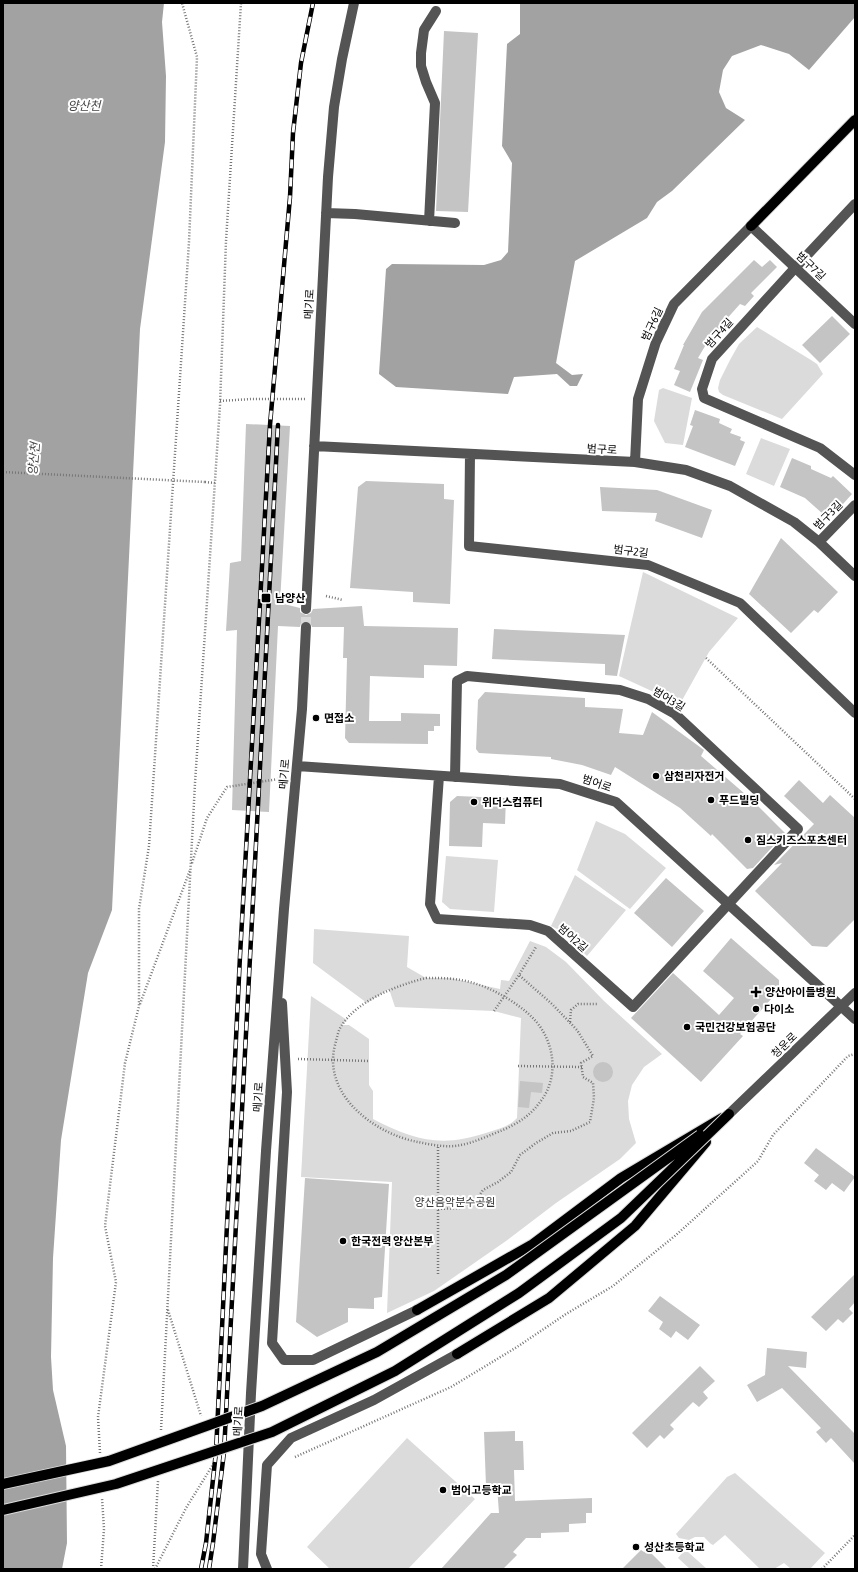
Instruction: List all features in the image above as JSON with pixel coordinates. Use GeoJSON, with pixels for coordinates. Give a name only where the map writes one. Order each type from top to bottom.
{"type":"FeatureCollection","features":[{"type":"Feature","properties":{"kind":"main road"},"geometry":{"type":"LineString","coordinates":[[751,226],[855,120]]}},
{"type":"Feature","properties":{"kind":"main road"},"geometry":{"type":"LineString","coordinates":[[417,1310],[533,1244],[621,1178],[729,1114]]}},
{"type":"Feature","properties":{"kind":"main road"},"geometry":{"type":"LineString","coordinates":[[457,1354],[549,1298],[635,1226],[729,1114]]}},
{"type":"Feature","properties":{"kind":"main road"},"geometry":{"type":"LineString","coordinates":[[3,1484],[109,1461],[262,1406],[377,1352],[506,1276],[729,1114]]}},
{"type":"Feature","properties":{"kind":"main road"},"geometry":{"type":"LineString","coordinates":[[3,1510],[116,1484],[272,1432],[395,1372],[519,1293],[621,1218],[729,1114]]}},
{"type":"Feature","properties":{"kind":"street","name":"메기로"},"geometry":{"type":"LineString","coordinates":[[306,609],[326,213],[334,107],[342,58],[354,3]]}},
{"type":"Feature","properties":{"kind":"street"},"geometry":{"type":"LineString","coordinates":[[429,221],[435,103],[421,66],[421,53],[424,30],[436,11]]}},
{"type":"Feature","properties":{"kind":"street","name":"범구4길"},"geometry":{"type":"LineString","coordinates":[[855,204],[712,359],[702,389],[704,398],[820,448],[855,475]]}},
{"type":"Feature","properties":{"kind":"street"},"geometry":{"type":"LineString","coordinates":[[326,213],[355,214],[455,223]]}},
{"type":"Feature","properties":{"kind":"street","name":"범구7길"},"geometry":{"type":"LineString","coordinates":[[751,226],[855,324]]}},
{"type":"Feature","properties":{"kind":"street","name":"범구6길"},"geometry":{"type":"LineString","coordinates":[[636,462],[638,400],[656,342],[674,304],[751,226]]}},
{"type":"Feature","properties":{"kind":"street","name":"범구로"},"geometry":{"type":"LineString","coordinates":[[314,446],[636,462],[686,470],[730,486],[794,522],[819,542],[855,576]]}},
{"type":"Feature","properties":{"kind":"street","name":"범구2길"},"geometry":{"type":"LineString","coordinates":[[470,454],[469,546],[648,565],[740,603],[855,713]]}},
{"type":"Feature","properties":{"kind":"street","name":"범구3길"},"geometry":{"type":"LineString","coordinates":[[819,542],[855,505]]}},
{"type":"Feature","properties":{"kind":"street","name":"메기로"},"geometry":{"type":"LineString","coordinates":[[243,1569],[251,1393],[280,962],[302,709],[306,627]]}},
{"type":"Feature","properties":{"kind":"street","name":"범어3길"},"geometry":{"type":"LineString","coordinates":[[455,777],[458,681],[467,676],[620,690],[648,699],[675,714],[798,829],[728,904]]}},
{"type":"Feature","properties":{"kind":"street","name":"범어로"},"geometry":{"type":"LineString","coordinates":[[296,772],[439,776],[560,784],[616,802],[855,1019]]}},
{"type":"Feature","properties":{"kind":"street","name":"범어2길"},"geometry":{"type":"LineString","coordinates":[[439,776],[430,904],[437,918],[530,925],[548,931],[632,1007],[728,904]]}},
{"type":"Feature","properties":{"kind":"street"},"geometry":{"type":"LineString","coordinates":[[280,962],[287,1092],[272,1344],[284,1360],[313,1360],[417,1310]]}},
{"type":"Feature","properties":{"kind":"street","name":"청운로"},"geometry":{"type":"LineString","coordinates":[[729,1114],[855,993]]}},
{"type":"Feature","properties":{"kind":"street"},"geometry":{"type":"LineString","coordinates":[[267,1569],[261,1554],[267,1465],[291,1438],[374,1400],[457,1354]]}},
{"type":"Feature","properties":{"kind":"path"},"geometry":{"type":"LineString","coordinates":[[139,1006],[139,909],[149,846],[189,242],[196,88],[197,57],[182,3]]}},
{"type":"Feature","properties":{"kind":"path"},"geometry":{"type":"LineString","coordinates":[[160,1434],[191,867],[220,401],[226,241],[241,3]]}},
{"type":"Feature","properties":{"kind":"path"},"geometry":{"type":"LineString","coordinates":[[220,401],[251,399],[316,399]]}},
{"type":"Feature","properties":{"kind":"path"},"geometry":{"type":"LineString","coordinates":[[3,472],[215,483]]}},
{"type":"Feature","properties":{"kind":"path"},"geometry":{"type":"LineString","coordinates":[[326,596],[343,600]]}},
{"type":"Feature","properties":{"kind":"path"},"geometry":{"type":"LineString","coordinates":[[706,658],[855,799]]}},
{"type":"Feature","properties":{"kind":"path"},"geometry":{"type":"LineString","coordinates":[[100,1457],[98,1418],[116,1282],[105,1226],[125,1063],[139,1006],[191,867],[207,818],[227,787],[296,772]]}},
{"type":"Feature","properties":{"kind":"path"},"geometry":{"type":"LineString","coordinates":[[494,1011],[520,975],[536,947]]}},
{"type":"Feature","properties":{"kind":"path"},"geometry":{"type":"LineString","coordinates":[[438,1209],[460,1208],[475,1202],[483,1190],[512,1172],[520,1155],[536,1143],[553,1133],[571,1131],[590,1122],[594,1098],[593,1083],[583,1076],[581,1063],[593,1056],[577,1030],[570,1022],[520,975]]}},
{"type":"Feature","properties":{"kind":"path"},"geometry":{"type":"LineString","coordinates":[[426,978],[450,978],[487,986],[504,996],[524,1009],[535,1019],[543,1031],[554,1066],[552,1081],[546,1094],[534,1110],[522,1121],[484,1138],[460,1146],[438,1146],[404,1140],[380,1128],[347,1102],[339,1087],[332,1059],[342,1025],[362,1006],[382,993],[405,983],[426,978]]}},
{"type":"Feature","properties":{"kind":"path"},"geometry":{"type":"LineString","coordinates":[[570,1022],[571,1010],[578,1004],[598,1004]]}},
{"type":"Feature","properties":{"kind":"path"},"geometry":{"type":"LineString","coordinates":[[298,1059],[369,1061]]}},
{"type":"Feature","properties":{"kind":"path"},"geometry":{"type":"LineString","coordinates":[[518,1066],[582,1067]]}},
{"type":"Feature","properties":{"kind":"path"},"geometry":{"type":"LineString","coordinates":[[438,1146],[438,1274]]}},
{"type":"Feature","properties":{"kind":"path"},"geometry":{"type":"LineString","coordinates":[[152,1569],[158,1474]]}},
{"type":"Feature","properties":{"kind":"path"},"geometry":{"type":"LineString","coordinates":[[101,1569],[104,1529],[102,1497]]}},
{"type":"Feature","properties":{"kind":"path"},"geometry":{"type":"LineString","coordinates":[[824,1568],[855,1535]]}},
{"type":"Feature","properties":{"kind":"green space"},"geometry":{"type":"Polygon","coordinates":[[[757,327],[817,364],[823,374],[782,419],[719,392],[718,388],[720,380],[739,344],[757,327]]]}},
{"type":"Feature","properties":{"kind":"green space"},"geometry":{"type":"Polygon","coordinates":[[[663,388],[692,398],[683,445],[665,443],[654,421],[659,390],[663,388]]]}},
{"type":"Feature","properties":{"kind":"green space"},"geometry":{"type":"Polygon","coordinates":[[[761,438],[790,449],[774,486],[746,474],[761,438]]]}},
{"type":"Feature","properties":{"kind":"green space"},"geometry":{"type":"Polygon","coordinates":[[[643,572],[738,618],[709,652],[680,704],[619,676],[643,572]]]}},
{"type":"Feature","properties":{"kind":"green space"},"geometry":{"type":"Polygon","coordinates":[[[596,821],[625,834],[666,868],[630,909],[577,870],[596,821]]]}},
{"type":"Feature","properties":{"kind":"green space"},"geometry":{"type":"Polygon","coordinates":[[[446,856],[498,860],[494,912],[450,909],[442,902],[446,856]]]}},
{"type":"Feature","properties":{"kind":"green space"},"geometry":{"type":"Polygon","coordinates":[[[575,875],[626,910],[587,956],[559,930],[551,926],[575,875]]]}},
{"type":"Feature","properties":{"kind":"green space","name":"양산음악분수공원"},"geometry":{"type":"Polygon","coordinates":[[[314,929],[409,936],[407,967],[426,978],[450,978],[500,989],[501,980],[509,981],[530,941],[546,947],[566,962],[604,1001],[662,1054],[644,1067],[632,1085],[628,1101],[629,1119],[636,1143],[620,1159],[434,1291],[387,1313],[392,1182],[301,1177],[311,996],[347,1020],[342,1025],[349,1025],[369,1039],[369,1085],[373,1091],[373,1119],[403,1133],[430,1140],[457,1140],[472,1137],[497,1130],[511,1123],[517,1118],[521,1018],[494,1011],[395,1007],[389,989],[367,1003],[313,963],[314,929]]]}},
{"type":"Feature","properties":{"kind":"green space"},"geometry":{"type":"Polygon","coordinates":[[[407,1438],[475,1499],[408,1569],[330,1569],[307,1547],[407,1438]]]}},
{"type":"Feature","properties":{"kind":"green space"},"geometry":{"type":"Polygon","coordinates":[[[735,1473],[825,1553],[810,1569],[791,1569],[784,1563],[774,1569],[759,1568],[725,1535],[713,1545],[704,1537],[695,1537],[689,1540],[679,1538],[676,1534],[727,1477],[735,1473]]]}},
{"type":"Feature","properties":{"kind":"green space"},"geometry":{"type":"Polygon","coordinates":[[[683,1552],[688,1552],[707,1569],[690,1569],[678,1558],[683,1552]]]}},
{"type":"Feature","properties":{"kind":"water","name":"양산천"},"geometry":{"type":"Polygon","coordinates":[[[3,3],[164,3],[162,22],[166,76],[165,142],[140,329],[112,910],[88,973],[61,1140],[53,1258],[51,1357],[53,1390],[66,1446],[67,1543],[62,1569],[3,1569],[3,3]]]}},
{"type":"Feature","properties":{"kind":"water"},"geometry":{"type":"Polygon","coordinates":[[[520,3],[855,3],[855,17],[809,70],[789,54],[761,45],[732,56],[723,70],[719,92],[726,108],[745,120],[672,191],[657,202],[647,218],[575,261],[556,363],[572,375],[583,374],[577,386],[570,386],[557,374],[514,377],[508,394],[396,387],[379,374],[386,269],[392,264],[484,265],[501,260],[508,252],[512,163],[502,146],[507,44],[520,34],[520,3]]]}},
{"type":"Feature","properties":{"kind":"building"},"geometry":{"type":"Polygon","coordinates":[[[444,31],[478,33],[468,212],[436,211],[444,31]]]}},
{"type":"Feature","properties":{"kind":"building"},"geometry":{"type":"Polygon","coordinates":[[[754,260],[762,267],[770,260],[777,267],[751,293],[754,296],[745,306],[740,304],[724,322],[714,338],[711,336],[698,358],[703,360],[690,392],[674,385],[680,371],[674,369],[683,345],[702,312],[754,260]]]}},
{"type":"Feature","properties":{"kind":"building"},"geometry":{"type":"Polygon","coordinates":[[[832,316],[850,334],[820,363],[802,345],[832,316]]]}},
{"type":"Feature","properties":{"kind":"building"},"geometry":{"type":"Polygon","coordinates":[[[695,410],[720,419],[719,423],[732,429],[730,433],[741,437],[740,440],[745,442],[735,466],[685,447],[693,426],[690,425],[695,410]]]}},
{"type":"Feature","properties":{"kind":"building"},"geometry":{"type":"Polygon","coordinates":[[[246,424],[290,426],[280,603],[300,608],[300,612],[306,615],[311,613],[313,609],[362,606],[364,626],[458,628],[457,666],[424,665],[424,678],[370,676],[369,721],[401,721],[401,713],[440,714],[440,726],[434,726],[434,731],[428,731],[428,744],[349,743],[345,738],[347,658],[343,658],[344,627],[312,627],[310,622],[306,621],[301,623],[300,627],[278,626],[269,812],[232,810],[237,630],[226,631],[230,563],[241,561],[246,424]]]}},
{"type":"Feature","properties":{"kind":"building"},"geometry":{"type":"Polygon","coordinates":[[[792,458],[811,466],[811,469],[831,478],[833,476],[852,494],[834,514],[823,514],[805,498],[780,487],[792,458]]]}},
{"type":"Feature","properties":{"kind":"building"},"geometry":{"type":"Polygon","coordinates":[[[366,481],[444,484],[444,499],[454,500],[450,604],[413,602],[413,592],[350,588],[358,487],[366,481]]]}},
{"type":"Feature","properties":{"kind":"building"},"geometry":{"type":"Polygon","coordinates":[[[600,487],[657,490],[712,510],[702,538],[655,521],[657,513],[602,511],[600,487]]]}},
{"type":"Feature","properties":{"kind":"building"},"geometry":{"type":"Polygon","coordinates":[[[781,538],[838,592],[818,613],[814,610],[791,633],[749,594],[781,538]]]}},
{"type":"Feature","properties":{"kind":"building"},"geometry":{"type":"Polygon","coordinates":[[[494,629],[625,635],[617,676],[605,675],[605,664],[492,659],[494,629]]]}},
{"type":"Feature","properties":{"kind":"building"},"geometry":{"type":"Polygon","coordinates":[[[485,692],[585,698],[585,707],[623,709],[619,733],[643,735],[652,712],[704,750],[701,756],[752,800],[785,833],[753,868],[747,869],[712,834],[711,836],[680,808],[615,767],[611,775],[582,765],[551,759],[551,757],[479,753],[476,749],[478,700],[485,692]]]}},
{"type":"Feature","properties":{"kind":"building"},"geometry":{"type":"Polygon","coordinates":[[[799,780],[823,803],[830,795],[855,818],[855,919],[827,947],[812,946],[755,891],[782,863],[774,865],[814,824],[784,796],[799,780]]]}},
{"type":"Feature","properties":{"kind":"building"},"geometry":{"type":"Polygon","coordinates":[[[457,796],[506,798],[505,824],[483,823],[482,847],[449,846],[450,802],[457,796]]]}},
{"type":"Feature","properties":{"kind":"building"},"geometry":{"type":"Polygon","coordinates":[[[666,878],[704,911],[672,947],[634,913],[666,878]]]}},
{"type":"Feature","properties":{"kind":"building","name":"국민건강보험공단"},"geometry":{"type":"Polygon","coordinates":[[[731,938],[779,980],[779,990],[740,1034],[743,1036],[701,1082],[631,1018],[673,973],[719,1015],[734,998],[703,971],[731,938]]]}},
{"type":"Feature","properties":{"kind":"building"},"geometry":{"type":"Polygon","coordinates":[[[599,1062],[607,1062],[613,1068],[613,1076],[607,1082],[599,1082],[593,1076],[593,1068],[599,1062]]]}},
{"type":"Feature","properties":{"kind":"building"},"geometry":{"type":"Polygon","coordinates":[[[520,1081],[543,1083],[542,1093],[531,1092],[529,1108],[518,1107],[520,1081]]]}},
{"type":"Feature","properties":{"kind":"building"},"geometry":{"type":"Polygon","coordinates":[[[816,1148],[855,1177],[844,1192],[832,1183],[826,1190],[814,1181],[819,1175],[804,1163],[816,1148]]]}},
{"type":"Feature","properties":{"kind":"building","name":"한국전력 양산본부"},"geometry":{"type":"Polygon","coordinates":[[[305,1178],[389,1184],[382,1297],[374,1298],[374,1309],[348,1308],[348,1322],[317,1337],[296,1322],[305,1178]]]}},
{"type":"Feature","properties":{"kind":"building"},"geometry":{"type":"Polygon","coordinates":[[[855,1274],[855,1302],[849,1309],[853,1313],[843,1323],[838,1319],[826,1331],[811,1317],[855,1274]]]}},
{"type":"Feature","properties":{"kind":"building"},"geometry":{"type":"Polygon","coordinates":[[[660,1296],[700,1325],[688,1340],[676,1331],[671,1338],[659,1329],[663,1322],[648,1311],[660,1296]]]}},
{"type":"Feature","properties":{"kind":"building"},"geometry":{"type":"Polygon","coordinates":[[[767,1348],[807,1352],[806,1368],[788,1366],[855,1434],[855,1464],[831,1438],[826,1443],[816,1432],[821,1428],[782,1388],[757,1402],[747,1385],[765,1375],[767,1348]]]}},
{"type":"Feature","properties":{"kind":"building"},"geometry":{"type":"Polygon","coordinates":[[[700,1366],[715,1381],[703,1392],[708,1398],[699,1407],[693,1402],[670,1425],[674,1429],[664,1439],[660,1435],[647,1448],[632,1433],[700,1366]]]}},
{"type":"Feature","properties":{"kind":"building"},"geometry":{"type":"Polygon","coordinates":[[[515,1431],[515,1441],[523,1441],[524,1470],[514,1470],[515,1501],[592,1498],[592,1513],[586,1513],[586,1523],[569,1524],[569,1532],[541,1533],[541,1538],[526,1538],[513,1552],[517,1555],[503,1569],[441,1569],[491,1513],[499,1513],[497,1486],[486,1486],[484,1432],[515,1431]]]}},
{"type":"Feature","properties":{"kind":"building"},"geometry":{"type":"Polygon","coordinates":[[[647,1549],[667,1569],[622,1569],[641,1550],[644,1552],[647,1549]]]}},
{"type":"Feature","properties":{"kind":"tunnel"},"geometry":{"type":"LineString","coordinates":[[306,609],[306,627]]}},
{"type":"Feature","properties":{"kind":"railway"},"geometry":{"type":"LineString","coordinates":[[201,1569],[206,1543],[216,1452],[240,956],[270,425],[290,197],[293,133],[301,63],[313,3]]}},
{"type":"Feature","properties":{"kind":"railway"},"geometry":{"type":"LineString","coordinates":[[209,1569],[224,1452],[278,425]]}},
{"type":"Feature","properties":{"kind":"place","name":"남양산"},"geometry":{"type":"Point","coordinates":[266,598]}},
{"type":"Feature","properties":{"kind":"place","name":"면접소"},"geometry":{"type":"Point","coordinates":[316,718]}},
{"type":"Feature","properties":{"kind":"place","name":"삼천리자전거"},"geometry":{"type":"Point","coordinates":[656,776]}},
{"type":"Feature","properties":{"kind":"place","name":"푸드빌딩"},"geometry":{"type":"Point","coordinates":[711,800]}},
{"type":"Feature","properties":{"kind":"place","name":"위더스컴퓨터"},"geometry":{"type":"Point","coordinates":[474,802]}},
{"type":"Feature","properties":{"kind":"place","name":"짐스키즈스포츠센터"},"geometry":{"type":"Point","coordinates":[748,840]}},
{"type":"Feature","properties":{"kind":"place","name":"양산아이들병원"},"geometry":{"type":"Point","coordinates":[756,992]}},
{"type":"Feature","properties":{"kind":"place","name":"다이소"},"geometry":{"type":"Point","coordinates":[756,1009]}},
{"type":"Feature","properties":{"kind":"place","name":"국민건강보험공단"},"geometry":{"type":"Point","coordinates":[687,1027]}},
{"type":"Feature","properties":{"kind":"place","name":"한국전력 양산본부"},"geometry":{"type":"Point","coordinates":[343,1241]}},
{"type":"Feature","properties":{"kind":"place","name":"범어고등학교"},"geometry":{"type":"Point","coordinates":[443,1490]}},
{"type":"Feature","properties":{"kind":"place","name":"성산초등학교"},"geometry":{"type":"Point","coordinates":[636,1547]}}]}
